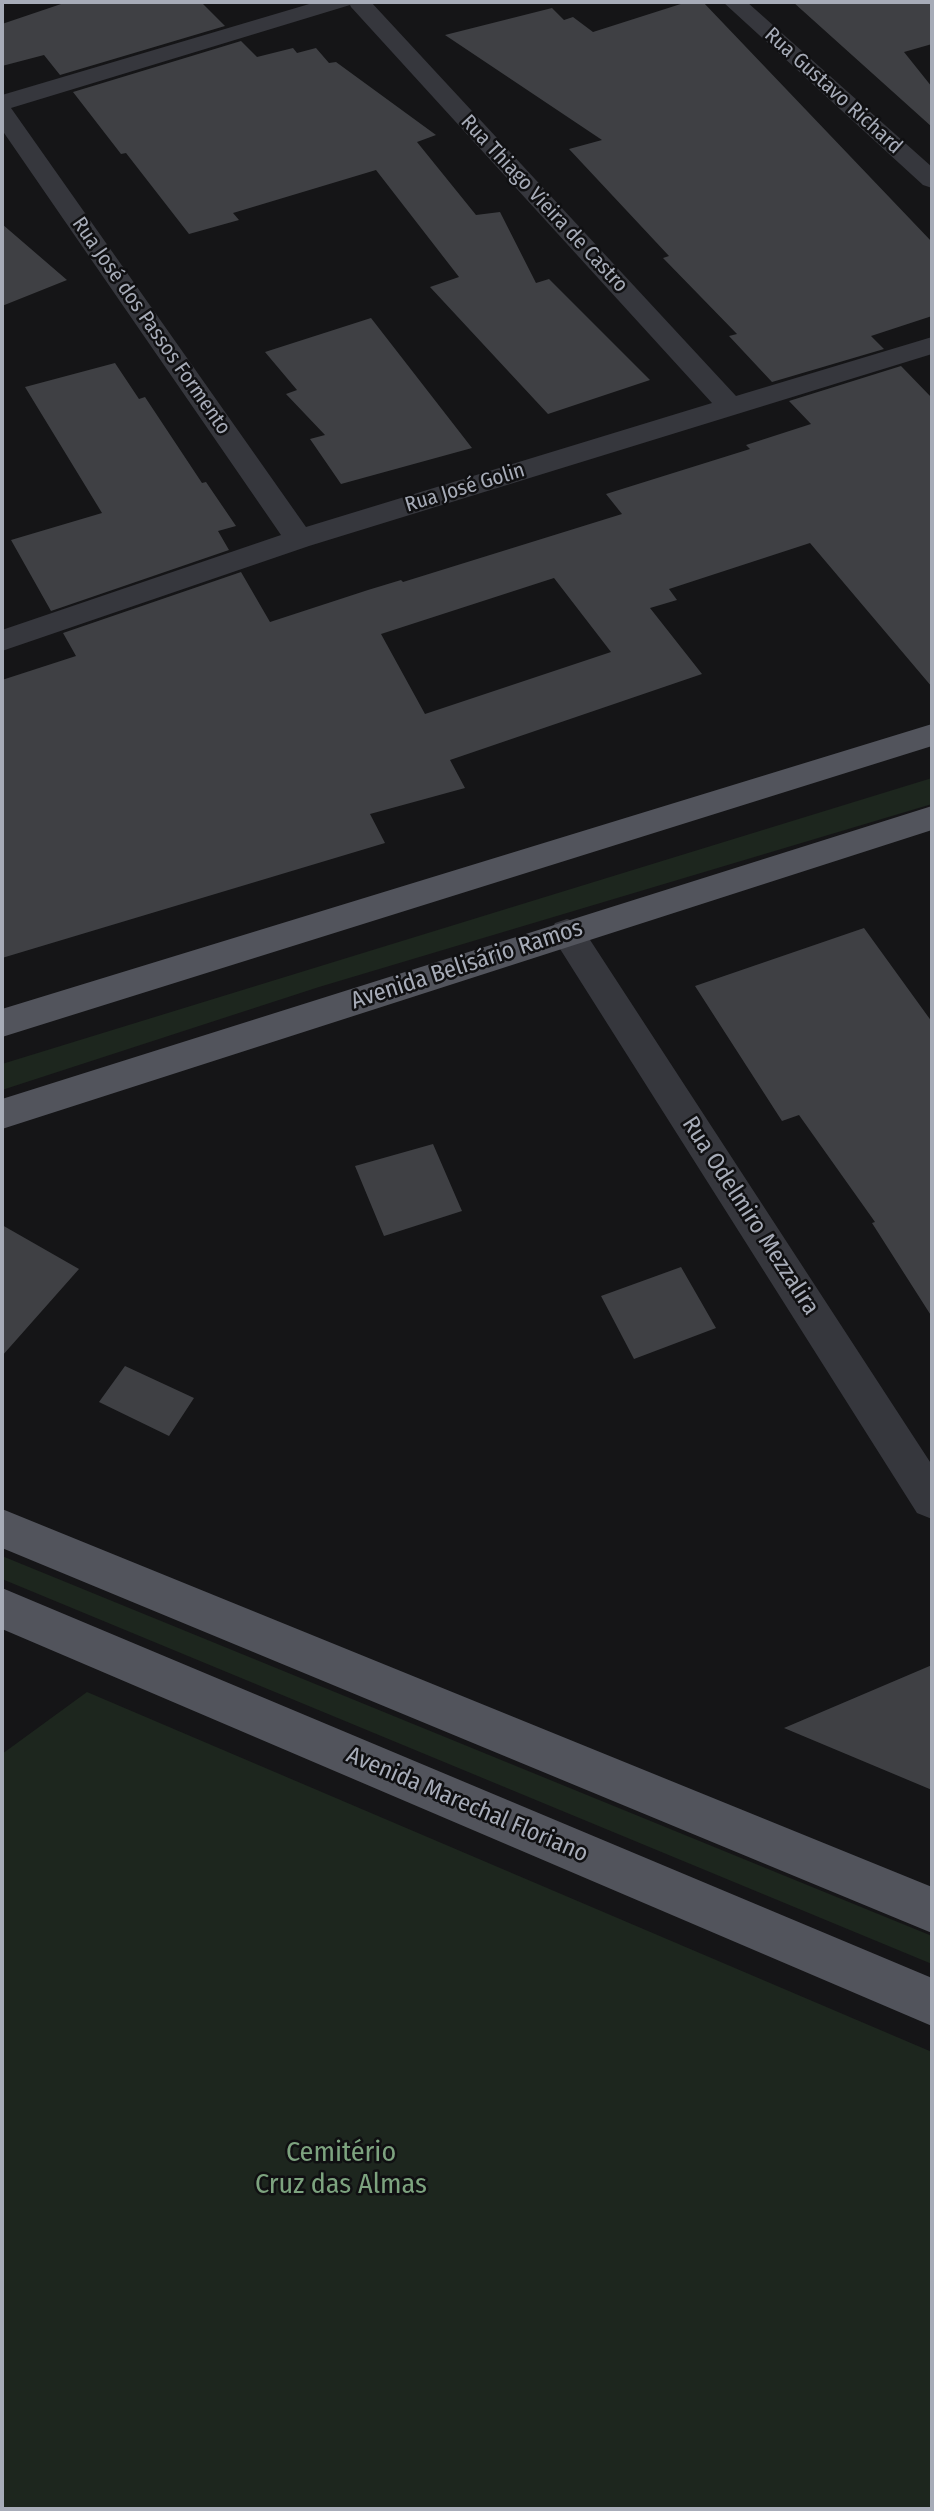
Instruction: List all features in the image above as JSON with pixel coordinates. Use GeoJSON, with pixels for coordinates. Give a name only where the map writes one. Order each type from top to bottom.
{"type":"FeatureCollection","features":[{"type":"Feature","properties":{"kind":"main road"},"geometry":{"type":"LineString","coordinates":[[2,1023],[932,735]]}},
{"type":"Feature","properties":{"kind":"main road","name":"Avenida Belisário Ramos"},"geometry":{"type":"LineString","coordinates":[[2,1114],[932,818]]}},
{"type":"Feature","properties":{"kind":"main road"},"geometry":{"type":"LineString","coordinates":[[2,1528],[932,1910]]}},
{"type":"Feature","properties":{"kind":"main road","name":"Avenida Marechal Floriano"},"geometry":{"type":"LineString","coordinates":[[2,1608],[932,2002]]}},
{"type":"Feature","properties":{"kind":"street"},"geometry":{"type":"LineString","coordinates":[[2,103],[341,2]]}},
{"type":"Feature","properties":{"kind":"street","name":"Rua Thiago Vieira de Castro"},"geometry":{"type":"LineString","coordinates":[[359,2],[729,405]]}},
{"type":"Feature","properties":{"kind":"street","name":"Rua Gustavo Richard"},"geometry":{"type":"LineString","coordinates":[[734,2],[932,180]]}},
{"type":"Feature","properties":{"kind":"street","name":"Rua José dos Passos Formento"},"geometry":{"type":"LineString","coordinates":[[2,113],[299,539]]}},
{"type":"Feature","properties":{"kind":"street","name":"Rua José Golin"},"geometry":{"type":"LineString","coordinates":[[2,641],[299,539],[729,405],[932,345]]}},
{"type":"Feature","properties":{"kind":"street","name":"Rua Odelmiro Mezzalira"},"geometry":{"type":"LineString","coordinates":[[567,932],[932,1500]]}},
{"type":"Feature","properties":{"kind":"green space"},"geometry":{"type":"Polygon","coordinates":[[[932,778],[932,804],[319,987],[2,1090],[2,1064],[932,778]]]}},
{"type":"Feature","properties":{"kind":"green space"},"geometry":{"type":"Polygon","coordinates":[[[2,1556],[932,1936],[932,1964],[2,1579],[2,1556]]]}},
{"type":"Feature","properties":{"kind":"green space","name":"Cemitério Cruz das Almas"},"geometry":{"type":"Polygon","coordinates":[[[87,1692],[932,2052],[932,2509],[2,2509],[2,1754],[87,1692]]]}},
{"type":"Feature","properties":{"kind":"building"},"geometry":{"type":"Polygon","coordinates":[[[67,2],[201,2],[225,26],[60,75],[44,55],[2,66],[2,24],[67,2]]]}},
{"type":"Feature","properties":{"kind":"building"},"geometry":{"type":"Polygon","coordinates":[[[687,2],[703,2],[932,242],[932,316],[871,336],[884,349],[772,382],[729,336],[737,334],[663,258],[669,256],[569,149],[602,140],[445,35],[552,8],[564,20],[573,17],[593,32],[687,2]]]}},
{"type":"Feature","properties":{"kind":"building"},"geometry":{"type":"Polygon","coordinates":[[[793,2],[932,2],[932,44],[904,52],[932,87],[932,127],[793,2]]]}},
{"type":"Feature","properties":{"kind":"building"},"geometry":{"type":"Polygon","coordinates":[[[241,41],[257,57],[293,48],[297,53],[316,48],[329,63],[336,62],[436,135],[417,142],[476,215],[500,212],[536,283],[549,279],[650,380],[548,414],[430,287],[459,277],[376,170],[233,213],[239,220],[189,234],[126,153],[121,154],[73,92],[241,41]]]}},
{"type":"Feature","properties":{"kind":"building"},"geometry":{"type":"Polygon","coordinates":[[[2,224],[67,280],[2,306],[2,224]]]}},
{"type":"Feature","properties":{"kind":"building"},"geometry":{"type":"Polygon","coordinates":[[[371,318],[472,448],[341,484],[310,439],[325,435],[286,394],[297,390],[265,352],[371,318]]]}},
{"type":"Feature","properties":{"kind":"building"},"geometry":{"type":"Polygon","coordinates":[[[115,363],[139,399],[145,397],[202,483],[206,482],[236,526],[218,531],[229,550],[51,611],[11,540],[102,513],[25,387],[115,363]]]}},
{"type":"Feature","properties":{"kind":"building"},"geometry":{"type":"Polygon","coordinates":[[[901,366],[932,398],[932,687],[810,543],[669,589],[677,600],[650,608],[702,674],[450,760],[465,788],[370,814],[385,843],[2,958],[2,680],[76,656],[63,633],[241,572],[270,622],[622,514],[606,494],[750,449],[746,445],[811,424],[789,401],[901,366]],[[554,578],[381,634],[425,714],[611,652],[554,578]]]}},
{"type":"Feature","properties":{"kind":"building"},"geometry":{"type":"Polygon","coordinates":[[[864,928],[932,1022],[932,1317],[872,1223],[875,1222],[799,1115],[782,1121],[695,986],[864,928]]]}},
{"type":"Feature","properties":{"kind":"building"},"geometry":{"type":"Polygon","coordinates":[[[433,1144],[462,1211],[384,1236],[355,1166],[433,1144]]]}},
{"type":"Feature","properties":{"kind":"building"},"geometry":{"type":"Polygon","coordinates":[[[2,1225],[79,1269],[2,1356],[2,1225]]]}},
{"type":"Feature","properties":{"kind":"building"},"geometry":{"type":"Polygon","coordinates":[[[681,1267],[716,1328],[634,1359],[601,1296],[681,1267]]]}},
{"type":"Feature","properties":{"kind":"building"},"geometry":{"type":"Polygon","coordinates":[[[125,1366],[194,1398],[169,1436],[99,1402],[125,1366]]]}},
{"type":"Feature","properties":{"kind":"building"},"geometry":{"type":"Polygon","coordinates":[[[932,1665],[932,1790],[784,1728],[932,1665]]]}}]}
